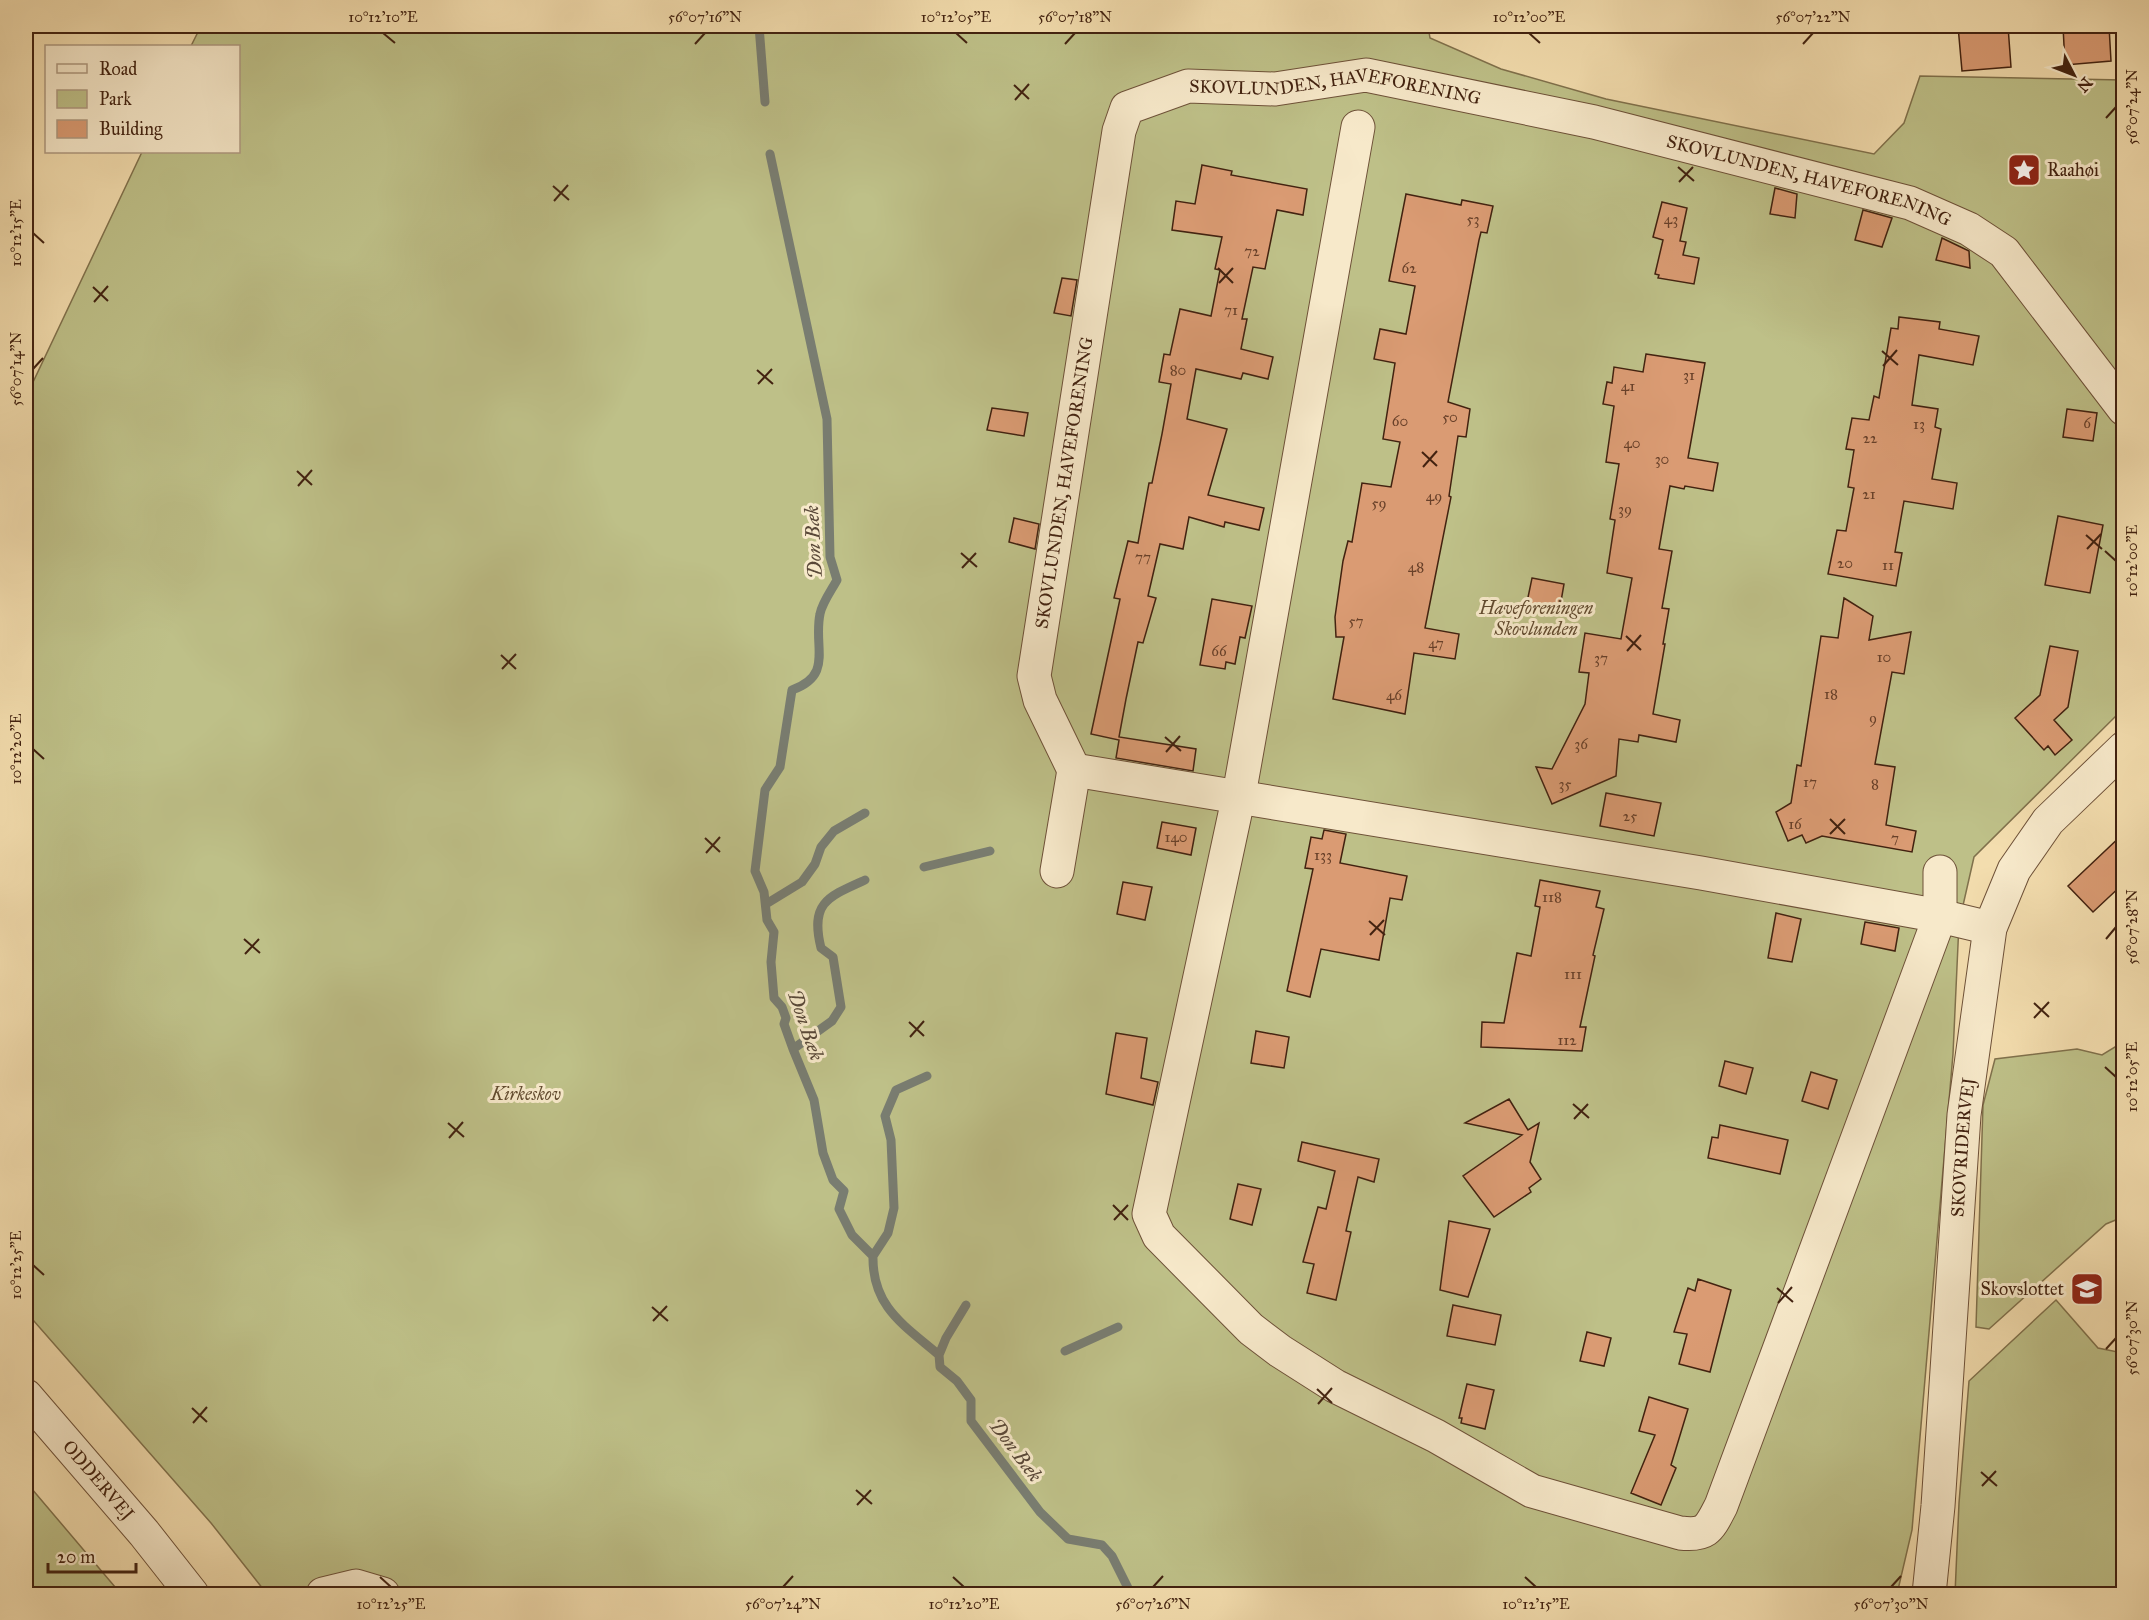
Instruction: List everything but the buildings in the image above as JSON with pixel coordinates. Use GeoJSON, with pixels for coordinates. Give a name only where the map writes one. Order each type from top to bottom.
{"type":"FeatureCollection","features":[{"type":"Feature","properties":{"kind":"street","name":"SKOVLUNDEN, HAVEFORENING"},"geometry":{"type":"LineString","coordinates":[[1074,770],[1040,700],[1034,676],[1119,131],[1127,108],[1188,86],[1275,89],[1366,75],[1594,122],[1910,203],[1969,229],[2004,252],[2124,409]]}},
{"type":"Feature","properties":{"kind":"street"},"geometry":{"type":"LineString","coordinates":[[1358,127],[1239,795],[1149,1214],[1156,1230],[1251,1329],[1335,1386],[1436,1436],[1532,1491],[1680,1533],[1697,1535],[1709,1528],[1721,1506],[1940,916],[1940,872]]}},
{"type":"Feature","properties":{"kind":"street","name":"SKOVRIDERVEJ"},"geometry":{"type":"LineString","coordinates":[[1929,1594],[1938,1506],[1964,1115],[1990,928],[2014,870],[2048,821],[2124,748]]}},
{"type":"Feature","properties":{"kind":"street"},"geometry":{"type":"LineString","coordinates":[[1057,871],[1074,770],[1239,795],[1940,916],[1990,928]]}},
{"type":"Feature","properties":{"kind":"street","name":"ODDERVEJ"},"geometry":{"type":"LineString","coordinates":[[26,1396],[144,1533],[192,1594]]}},
{"type":"Feature","properties":{"kind":"street"},"geometry":{"type":"LineString","coordinates":[[323,1594],[356,1586],[383,1594]]}},
{"type":"Feature","properties":{"kind":"green space"},"geometry":{"type":"Polygon","coordinates":[[[201,26],[1428,26],[1430,38],[1501,69],[1606,99],[1874,154],[1904,123],[1920,76],[2123,80],[2123,709],[1974,857],[1959,923],[1953,1054],[1912,1530],[1897,1594],[267,1594],[211,1523],[26,1312],[26,397],[142,153],[240,153],[240,45],[192,45],[201,26]]]}},
{"type":"Feature","properties":{"kind":"green space"},"geometry":{"type":"Polygon","coordinates":[[[2123,1042],[2123,1217],[2106,1224],[1989,1329],[1976,1327],[1983,1105],[1995,1059],[2077,1049],[2102,1055],[2123,1042]]]}},
{"type":"Feature","properties":{"kind":"green space"},"geometry":{"type":"Polygon","coordinates":[[[2056,1300],[2098,1348],[2123,1353],[2123,1594],[1955,1594],[1959,1503],[1969,1381],[2056,1300]]]}},
{"type":"Feature","properties":{"kind":"green space"},"geometry":{"type":"Polygon","coordinates":[[[26,1482],[121,1594],[26,1594],[26,1482]]]}},
{"type":"Feature","properties":{"kind":"waterway","name":"Don Bæk"},"geometry":{"type":"LineString","coordinates":[[759,26],[765,102]]}},
{"type":"Feature","properties":{"kind":"waterway","name":"Don Bæk"},"geometry":{"type":"LineString","coordinates":[[770,154],[827,419],[830,557],[837,580],[820,614],[817,668],[805,684],[792,690],[780,767],[765,790],[755,871],[764,892],[767,920],[774,932],[771,962],[774,998],[782,1007],[786,1018],[784,1024],[814,1100],[823,1153],[833,1180],[844,1191],[839,1209],[852,1235],[873,1256],[874,1274],[884,1302],[902,1324],[939,1355],[940,1367],[957,1381],[971,1400],[971,1421],[1040,1512],[1068,1539],[1102,1545],[1112,1556],[1131,1594]]}},
{"type":"Feature","properties":{"kind":"waterway"},"geometry":{"type":"LineString","coordinates":[[766,904],[802,882],[815,864],[821,847],[834,831],[865,813]]}},
{"type":"Feature","properties":{"kind":"waterway"},"geometry":{"type":"LineString","coordinates":[[924,867],[990,851]]}},
{"type":"Feature","properties":{"kind":"waterway"},"geometry":{"type":"LineString","coordinates":[[793,1049],[832,1021],[841,1007],[833,957],[821,948],[818,933],[820,911],[831,897],[865,880]]}},
{"type":"Feature","properties":{"kind":"waterway"},"geometry":{"type":"LineString","coordinates":[[873,1256],[888,1233],[894,1208],[891,1140],[885,1116],[896,1090],[927,1076]]}},
{"type":"Feature","properties":{"kind":"waterway"},"geometry":{"type":"LineString","coordinates":[[939,1355],[946,1338],[966,1305]]}},
{"type":"Feature","properties":{"kind":"waterway"},"geometry":{"type":"LineString","coordinates":[[1065,1351],[1118,1327]]}},
{"type":"Feature","properties":{"kind":"place","name":"Raahøi"},"geometry":{"type":"Point","coordinates":[2024,170]}},
{"type":"Feature","properties":{"kind":"place","name":"Skovslottet"},"geometry":{"type":"Point","coordinates":[2087,1289]}},
{"type":"Feature","properties":{"kind":"park label","name":"Haveforeningen Skovlunden"},"geometry":{"type":"Point","coordinates":[1536,618]}},
{"type":"Feature","properties":{"kind":"park label","name":"Kirkeskov"},"geometry":{"type":"Point","coordinates":[526,1094]}}]}
